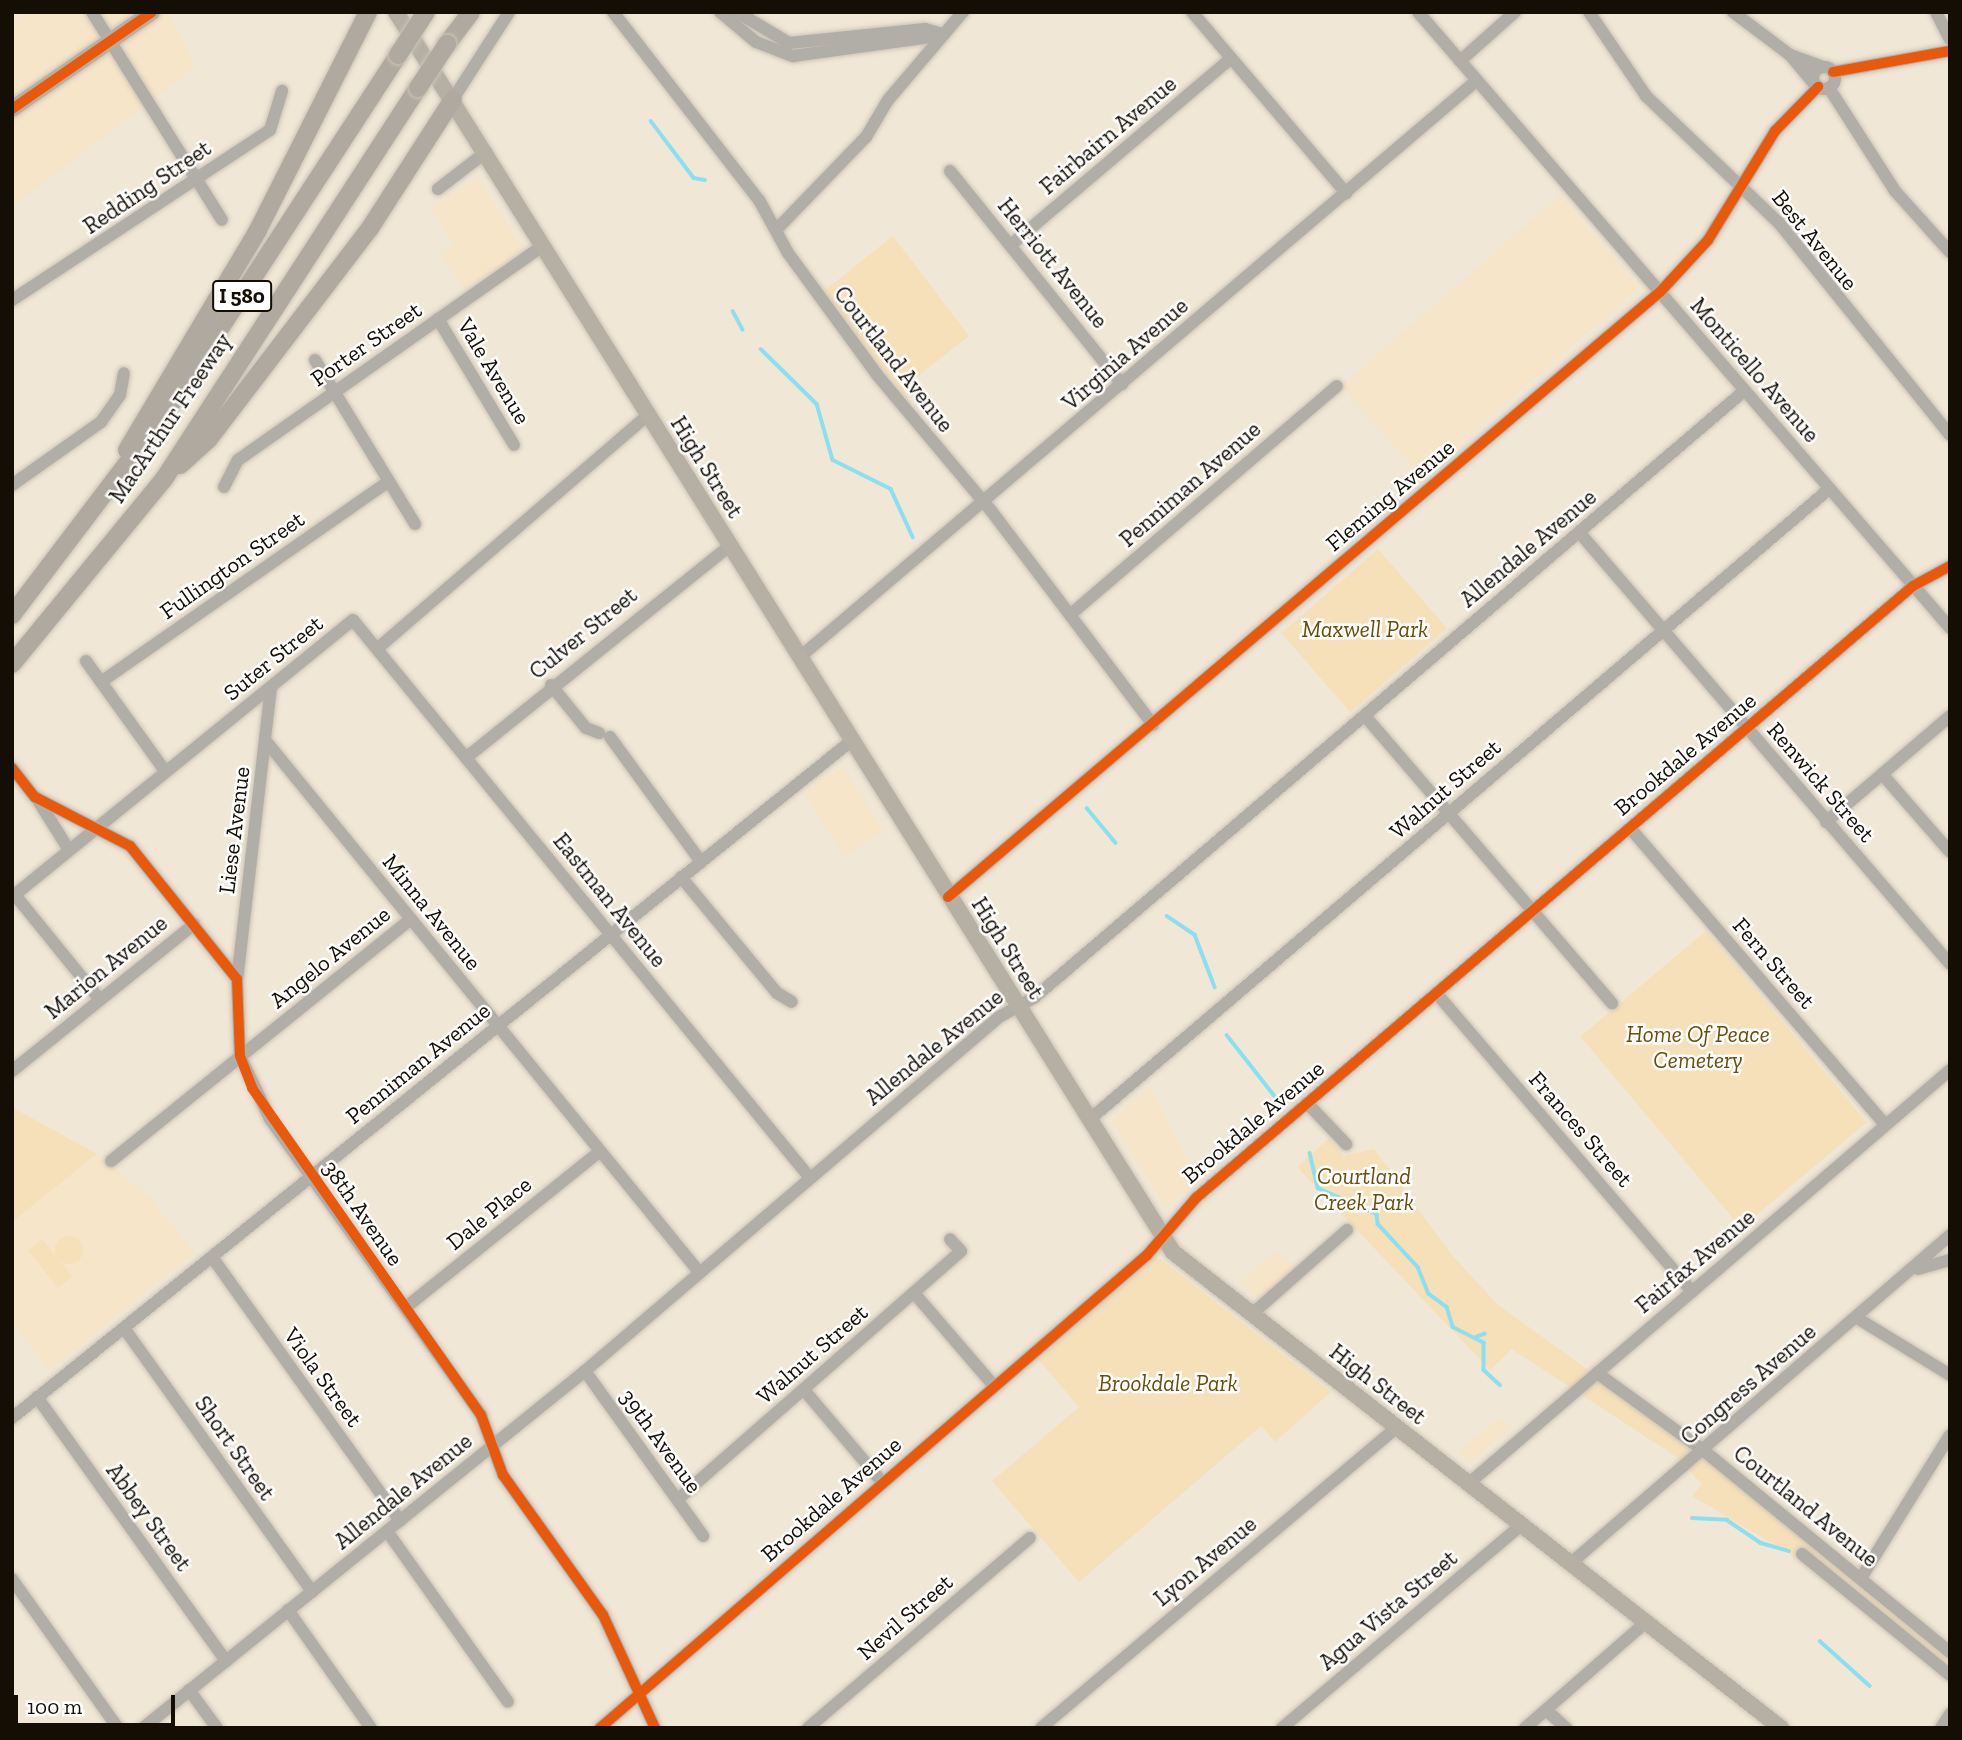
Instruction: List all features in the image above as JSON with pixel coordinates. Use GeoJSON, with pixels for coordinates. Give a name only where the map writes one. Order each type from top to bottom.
{"type":"FeatureCollection","features":[{"type":"Feature","properties":{"kind":"highway"},"geometry":{"type":"LineString","coordinates":[[80,533],[258,230],[369,12]]}},
{"type":"Feature","properties":{"kind":"highway","name":"MacArthur Freeway"},"geometry":{"type":"LineString","coordinates":[[12,615],[80,533],[426,12]]}},
{"type":"Feature","properties":{"kind":"highway","name":"MacArthur Freeway"},"geometry":{"type":"LineString","coordinates":[[12,664],[164,479],[469,12]]}},
{"type":"Feature","properties":{"kind":"highway"},"geometry":{"type":"LineString","coordinates":[[164,479],[208,440],[370,228],[453,99]]}},
{"type":"Feature","properties":{"kind":"main road"},"geometry":{"type":"LineString","coordinates":[[12,109],[152,12]]}},
{"type":"Feature","properties":{"kind":"main road","name":"High Street"},"geometry":{"type":"LineString","coordinates":[[396,12],[453,99],[948,897],[1173,1252],[1782,1728]]}},
{"type":"Feature","properties":{"kind":"street"},"geometry":{"type":"LineString","coordinates":[[92,12],[222,220]]}},
{"type":"Feature","properties":{"kind":"street"},"geometry":{"type":"LineString","coordinates":[[453,99],[509,12]]}},
{"type":"Feature","properties":{"kind":"street","name":"Courtland Avenue"},"geometry":{"type":"LineString","coordinates":[[613,12],[778,228],[788,253],[878,376],[1071,614],[1153,725]]}},
{"type":"Feature","properties":{"kind":"street"},"geometry":{"type":"LineString","coordinates":[[720,12],[756,42],[793,56],[924,42],[943,34]]}},
{"type":"Feature","properties":{"kind":"street"},"geometry":{"type":"LineString","coordinates":[[737,12],[789,43],[925,29],[943,34]]}},
{"type":"Feature","properties":{"kind":"street"},"geometry":{"type":"LineString","coordinates":[[778,228],[866,137],[962,12]]}},
{"type":"Feature","properties":{"kind":"street"},"geometry":{"type":"LineString","coordinates":[[1192,12],[1346,193]]}},
{"type":"Feature","properties":{"kind":"street","name":"Monticello Avenue"},"geometry":{"type":"LineString","coordinates":[[1418,12],[1950,628]]}},
{"type":"Feature","properties":{"kind":"street"},"geometry":{"type":"LineString","coordinates":[[1460,61],[1515,12]]}},
{"type":"Feature","properties":{"kind":"street","name":"Best Avenue"},"geometry":{"type":"LineString","coordinates":[[1589,12],[1646,96],[1743,187],[1950,435]]}},
{"type":"Feature","properties":{"kind":"street"},"geometry":{"type":"LineString","coordinates":[[1733,12],[1790,54],[1820,86],[1895,191],[1950,252]]}},
{"type":"Feature","properties":{"kind":"street"},"geometry":{"type":"LineString","coordinates":[[1936,12],[1950,38]]}},
{"type":"Feature","properties":{"kind":"street"},"geometry":{"type":"LineString","coordinates":[[1820,86],[1816,71],[1950,51]]}},
{"type":"Feature","properties":{"kind":"street"},"geometry":{"type":"LineString","coordinates":[[1790,54],[1828,69]]}},
{"type":"Feature","properties":{"kind":"street","name":"Fairbairn Avenue"},"geometry":{"type":"LineString","coordinates":[[1013,244],[1231,58]]}},
{"type":"Feature","properties":{"kind":"street"},"geometry":{"type":"LineString","coordinates":[[1820,86],[1828,69]]}},
{"type":"Feature","properties":{"kind":"street","name":"Virginia Avenue"},"geometry":{"type":"LineString","coordinates":[[800,657],[1476,81]]}},
{"type":"Feature","properties":{"kind":"street","name":"Fleming Avenue"},"geometry":{"type":"LineString","coordinates":[[948,897],[1660,292],[1708,240],[1775,131],[1820,86]]}},
{"type":"Feature","properties":{"kind":"street","name":"Redding Street"},"geometry":{"type":"LineString","coordinates":[[12,300],[270,130],[282,91]]}},
{"type":"Feature","properties":{"kind":"street"},"geometry":{"type":"LineString","coordinates":[[438,189],[486,152]]}},
{"type":"Feature","properties":{"kind":"street","name":"Herriott Avenue"},"geometry":{"type":"LineString","coordinates":[[950,171],[1013,244],[1122,384]]}},
{"type":"Feature","properties":{"kind":"street","name":"Porter Street"},"geometry":{"type":"LineString","coordinates":[[225,487],[238,460],[543,246]]}},
{"type":"Feature","properties":{"kind":"street","name":"Vale Avenue"},"geometry":{"type":"LineString","coordinates":[[438,319],[514,445]]}},
{"type":"Feature","properties":{"kind":"street"},"geometry":{"type":"LineString","coordinates":[[314,360],[415,524]]}},
{"type":"Feature","properties":{"kind":"street"},"geometry":{"type":"LineString","coordinates":[[12,485],[101,422],[120,395],[124,373]]}},
{"type":"Feature","properties":{"kind":"street","name":"Penniman Avenue"},"geometry":{"type":"LineString","coordinates":[[1071,614],[1337,386]]}},
{"type":"Feature","properties":{"kind":"street","name":"Allendale Avenue"},"geometry":{"type":"LineString","coordinates":[[143,1728],[585,1371],[810,1178],[1365,716],[1744,391]]}},
{"type":"Feature","properties":{"kind":"street"},"geometry":{"type":"LineString","coordinates":[[378,648],[648,415]]}},
{"type":"Feature","properties":{"kind":"street","name":"Fullington Street"},"geometry":{"type":"LineString","coordinates":[[101,682],[388,482]]}},
{"type":"Feature","properties":{"kind":"street","name":"Walnut Street"},"geometry":{"type":"LineString","coordinates":[[1089,1120],[1829,489]]}},
{"type":"Feature","properties":{"kind":"street","name":"Renwick Street"},"geometry":{"type":"LineString","coordinates":[[1579,533],[1950,964]]}},
{"type":"Feature","properties":{"kind":"street","name":"Culver Street"},"geometry":{"type":"LineString","coordinates":[[467,757],[551,685],[729,546]]}},
{"type":"Feature","properties":{"kind":"street","name":"Brookdale Avenue"},"geometry":{"type":"LineString","coordinates":[[600,1728],[993,1385],[1147,1255],[1162,1234],[1307,1103],[1913,586],[1950,566]]}},
{"type":"Feature","properties":{"kind":"street","name":"Suter Street"},"geometry":{"type":"LineString","coordinates":[[14,896],[353,620],[378,648]]}},
{"type":"Feature","properties":{"kind":"street","name":"Eastman Avenue"},"geometry":{"type":"LineString","coordinates":[[378,648],[810,1178]]}},
{"type":"Feature","properties":{"kind":"street"},"geometry":{"type":"LineString","coordinates":[[86,661],[165,771]]}},
{"type":"Feature","properties":{"kind":"street"},"geometry":{"type":"LineString","coordinates":[[551,685],[586,728],[605,735],[701,862]]}},
{"type":"Feature","properties":{"kind":"street","name":"Liese Avenue"},"geometry":{"type":"LineString","coordinates":[[237,979],[271,687]]}},
{"type":"Feature","properties":{"kind":"street"},"geometry":{"type":"LineString","coordinates":[[1365,716],[1612,1003]]}},
{"type":"Feature","properties":{"kind":"street"},"geometry":{"type":"LineString","coordinates":[[1826,821],[1950,716]]}},
{"type":"Feature","properties":{"kind":"street","name":"Minna Avenue"},"geometry":{"type":"LineString","coordinates":[[265,740],[699,1272]]}},
{"type":"Feature","properties":{"kind":"street","name":"Penniman Avenue"},"geometry":{"type":"LineString","coordinates":[[12,1418],[851,741]]}},
{"type":"Feature","properties":{"kind":"street"},"geometry":{"type":"LineString","coordinates":[[12,768],[35,797],[69,850]]}},
{"type":"Feature","properties":{"kind":"street"},"geometry":{"type":"LineString","coordinates":[[1882,774],[1950,852]]}},
{"type":"Feature","properties":{"kind":"street"},"geometry":{"type":"LineString","coordinates":[[35,797],[98,827],[130,846],[237,979]]}},
{"type":"Feature","properties":{"kind":"street","name":"Fern Street"},"geometry":{"type":"LineString","coordinates":[[1630,828],[1885,1124]]}},
{"type":"Feature","properties":{"kind":"street"},"geometry":{"type":"LineString","coordinates":[[681,877],[777,993],[792,1002]]}},
{"type":"Feature","properties":{"kind":"street"},"geometry":{"type":"LineString","coordinates":[[14,896],[98,997]]}},
{"type":"Feature","properties":{"kind":"street","name":"Angelo Avenue"},"geometry":{"type":"LineString","coordinates":[[111,1161],[411,919]]}},
{"type":"Feature","properties":{"kind":"street","name":"Marion Avenue"},"geometry":{"type":"LineString","coordinates":[[12,1071],[98,997],[194,924]]}},
{"type":"Feature","properties":{"kind":"street","name":"38th Avenue"},"geometry":{"type":"LineString","coordinates":[[237,979],[240,1056],[270,1119],[481,1415],[503,1475],[603,1615],[654,1728]]}},
{"type":"Feature","properties":{"kind":"street","name":"Frances Street"},"geometry":{"type":"LineString","coordinates":[[1437,994],[1692,1292]]}},
{"type":"Feature","properties":{"kind":"street","name":"Fairfax Avenue"},"geometry":{"type":"LineString","coordinates":[[1468,1484],[1950,1070]]}},
{"type":"Feature","properties":{"kind":"street"},"geometry":{"type":"LineString","coordinates":[[1307,1103],[1346,1144]]}},
{"type":"Feature","properties":{"kind":"street","name":"Dale Place"},"geometry":{"type":"LineString","coordinates":[[405,1308],[600,1151]]}},
{"type":"Feature","properties":{"kind":"street"},"geometry":{"type":"LineString","coordinates":[[1252,1314],[1347,1230]]}},
{"type":"Feature","properties":{"kind":"street","name":"Congress Avenue"},"geometry":{"type":"LineString","coordinates":[[1571,1563],[1918,1269],[1950,1236]]}},
{"type":"Feature","properties":{"kind":"street","name":"Walnut Street"},"geometry":{"type":"LineString","coordinates":[[678,1499],[961,1251],[950,1239]]}},
{"type":"Feature","properties":{"kind":"street","name":"Viola Street"},"geometry":{"type":"LineString","coordinates":[[212,1257],[400,1521]]}},
{"type":"Feature","properties":{"kind":"street"},"geometry":{"type":"LineString","coordinates":[[1918,1269],[1950,1260]]}},
{"type":"Feature","properties":{"kind":"street"},"geometry":{"type":"LineString","coordinates":[[914,1293],[993,1385]]}},
{"type":"Feature","properties":{"kind":"street"},"geometry":{"type":"LineString","coordinates":[[1857,1318],[1950,1375]]}},
{"type":"Feature","properties":{"kind":"street","name":"Short Street"},"geometry":{"type":"LineString","coordinates":[[124,1328],[312,1592]]}},
{"type":"Feature","properties":{"kind":"street","name":"39th Avenue"},"geometry":{"type":"LineString","coordinates":[[585,1371],[703,1536]]}},
{"type":"Feature","properties":{"kind":"street","name":"Courtland Avenue"},"geometry":{"type":"LineString","coordinates":[[1597,1373],[1703,1450],[1950,1652]]}},
{"type":"Feature","properties":{"kind":"street"},"geometry":{"type":"LineString","coordinates":[[804,1390],[882,1482]]}},
{"type":"Feature","properties":{"kind":"street","name":"Abbey Street"},"geometry":{"type":"LineString","coordinates":[[37,1397],[226,1661]]}},
{"type":"Feature","properties":{"kind":"street","name":"Lyon Avenue"},"geometry":{"type":"LineString","coordinates":[[1041,1728],[1396,1428]]}},
{"type":"Feature","properties":{"kind":"street"},"geometry":{"type":"LineString","coordinates":[[1861,1578],[1950,1435]]}},
{"type":"Feature","properties":{"kind":"street","name":"Agua Vista Street"},"geometry":{"type":"LineString","coordinates":[[1282,1728],[1521,1525]]}},
{"type":"Feature","properties":{"kind":"street"},"geometry":{"type":"LineString","coordinates":[[387,1531],[508,1702]]}},
{"type":"Feature","properties":{"kind":"street","name":"Nevil Street"},"geometry":{"type":"LineString","coordinates":[[808,1728],[1030,1538]]}},
{"type":"Feature","properties":{"kind":"street","name":"Courtland Avenue"},"geometry":{"type":"LineString","coordinates":[[1802,1554],[1950,1675]]}},
{"type":"Feature","properties":{"kind":"street"},"geometry":{"type":"LineString","coordinates":[[12,1579],[118,1728]]}},
{"type":"Feature","properties":{"kind":"street"},"geometry":{"type":"LineString","coordinates":[[288,1611],[371,1728]]}},
{"type":"Feature","properties":{"kind":"street"},"geometry":{"type":"LineString","coordinates":[[1525,1728],[1646,1622]]}},
{"type":"Feature","properties":{"kind":"street"},"geometry":{"type":"LineString","coordinates":[[189,1690],[217,1728]]}},
{"type":"Feature","properties":{"kind":"street"},"geometry":{"type":"LineString","coordinates":[[1546,1710],[1566,1728]]}},
{"type":"Feature","properties":{"kind":"street"},"geometry":{"type":"LineString","coordinates":[[1941,1728],[1950,1714]]}},
{"type":"Feature","properties":{"kind":"shaded area"},"geometry":{"type":"Polygon","coordinates":[[[29,12],[169,12],[196,66],[12,207],[12,24],[29,12]]]}},
{"type":"Feature","properties":{"kind":"shaded area"},"geometry":{"type":"Polygon","coordinates":[[[477,178],[524,250],[464,289],[442,255],[455,245],[431,208],[477,178]]]}},
{"type":"Feature","properties":{"kind":"shaded area"},"geometry":{"type":"Polygon","coordinates":[[[1560,196],[1639,287],[1421,477],[1342,386],[1560,196]]]}},
{"type":"Feature","properties":{"kind":"shaded area"},"geometry":{"type":"Polygon","coordinates":[[[842,767],[883,831],[845,856],[803,792],[842,767]]]}},
{"type":"Feature","properties":{"kind":"shaded area"},"geometry":{"type":"Polygon","coordinates":[[[1150,1087],[1198,1180],[1166,1208],[1111,1120],[1150,1087]]]}},
{"type":"Feature","properties":{"kind":"shaded area"},"geometry":{"type":"Polygon","coordinates":[[[97,1154],[150,1198],[194,1253],[50,1370],[12,1323],[12,1222],[97,1154]]]}},
{"type":"Feature","properties":{"kind":"shaded area"},"geometry":{"type":"Polygon","coordinates":[[[1277,1251],[1295,1269],[1260,1299],[1240,1282],[1277,1251]]]}},
{"type":"Feature","properties":{"kind":"shaded area"},"geometry":{"type":"Polygon","coordinates":[[[1498,1418],[1511,1428],[1471,1462],[1459,1452],[1498,1418]]]}},
{"type":"Feature","properties":{"kind":"green space"},"geometry":{"type":"Polygon","coordinates":[[[893,236],[969,336],[904,387],[908,402],[824,291],[893,236]]]}},
{"type":"Feature","properties":{"kind":"green space","name":"Maxwell Park"},"geometry":{"type":"Polygon","coordinates":[[[1378,549],[1447,628],[1350,712],[1281,633],[1378,549]]]}},
{"type":"Feature","properties":{"kind":"green space","name":"Home Of Peace Cemetery"},"geometry":{"type":"Polygon","coordinates":[[[1706,931],[1867,1123],[1741,1228],[1580,1036],[1706,931]]]}},
{"type":"Feature","properties":{"kind":"green space"},"geometry":{"type":"Polygon","coordinates":[[[12,1107],[97,1154],[12,1222],[12,1107]]]}},
{"type":"Feature","properties":{"kind":"green space","name":"Courtland Creek Park"},"geometry":{"type":"Polygon","coordinates":[[[1329,1138],[1343,1156],[1374,1149],[1452,1255],[1497,1304],[1683,1439],[1950,1658],[1950,1671],[1801,1551],[1795,1557],[1692,1496],[1702,1484],[1675,1456],[1512,1349],[1490,1370],[1297,1167],[1329,1138]]]}},
{"type":"Feature","properties":{"kind":"green space"},"geometry":{"type":"Polygon","coordinates":[[[69,1236],[79,1240],[83,1250],[79,1260],[69,1264],[59,1260],[55,1250],[59,1240],[69,1236]]]}},
{"type":"Feature","properties":{"kind":"green space"},"geometry":{"type":"Polygon","coordinates":[[[42,1239],[72,1276],[58,1288],[28,1250],[42,1239]]]}},
{"type":"Feature","properties":{"kind":"green space","name":"Brookdale Park"},"geometry":{"type":"Polygon","coordinates":[[[1155,1255],[1331,1392],[1275,1442],[1261,1426],[1079,1582],[992,1481],[1079,1407],[1038,1359],[1155,1255]]]}},
{"type":"Feature","properties":{"kind":"waterway"},"geometry":{"type":"LineString","coordinates":[[651,121],[694,178],[705,180]]}},
{"type":"Feature","properties":{"kind":"waterway"},"geometry":{"type":"LineString","coordinates":[[733,311],[743,330]]}},
{"type":"Feature","properties":{"kind":"waterway"},"geometry":{"type":"LineString","coordinates":[[761,349],[817,404],[833,460],[891,489],[913,537]]}},
{"type":"Feature","properties":{"kind":"waterway"},"geometry":{"type":"LineString","coordinates":[[1087,808],[1116,843]]}},
{"type":"Feature","properties":{"kind":"waterway"},"geometry":{"type":"LineString","coordinates":[[1167,916],[1195,935],[1215,987]]}},
{"type":"Feature","properties":{"kind":"waterway"},"geometry":{"type":"LineString","coordinates":[[1227,1035],[1277,1099]]}},
{"type":"Feature","properties":{"kind":"waterway"},"geometry":{"type":"LineString","coordinates":[[1310,1153],[1318,1188],[1377,1214],[1378,1224],[1418,1267],[1429,1294],[1447,1307],[1453,1327],[1484,1343],[1484,1370],[1500,1385]]}},
{"type":"Feature","properties":{"kind":"waterway"},"geometry":{"type":"LineString","coordinates":[[1476,1337],[1484,1334]]}},
{"type":"Feature","properties":{"kind":"waterway"},"geometry":{"type":"LineString","coordinates":[[1692,1518],[1727,1520],[1761,1543],[1789,1551]]}},
{"type":"Feature","properties":{"kind":"waterway"},"geometry":{"type":"LineString","coordinates":[[1820,1641],[1870,1686]]}},
{"type":"Feature","properties":{"kind":"cycle path"},"geometry":{"type":"LineString","coordinates":[[12,109],[152,12]]}},
{"type":"Feature","properties":{"kind":"cycle path"},"geometry":{"type":"LineString","coordinates":[[1833,72],[1950,51]]}},
{"type":"Feature","properties":{"kind":"cycle path"},"geometry":{"type":"LineString","coordinates":[[948,897],[1660,292],[1708,240],[1775,131],[1818,87]]}},
{"type":"Feature","properties":{"kind":"cycle path"},"geometry":{"type":"LineString","coordinates":[[600,1728],[1147,1255],[1196,1198],[1913,586],[1950,566]]}},
{"type":"Feature","properties":{"kind":"cycle path"},"geometry":{"type":"LineString","coordinates":[[12,768],[35,797],[130,846],[237,979],[240,1056],[252,1088],[481,1415],[503,1475],[603,1615],[655,1728]]}}]}
